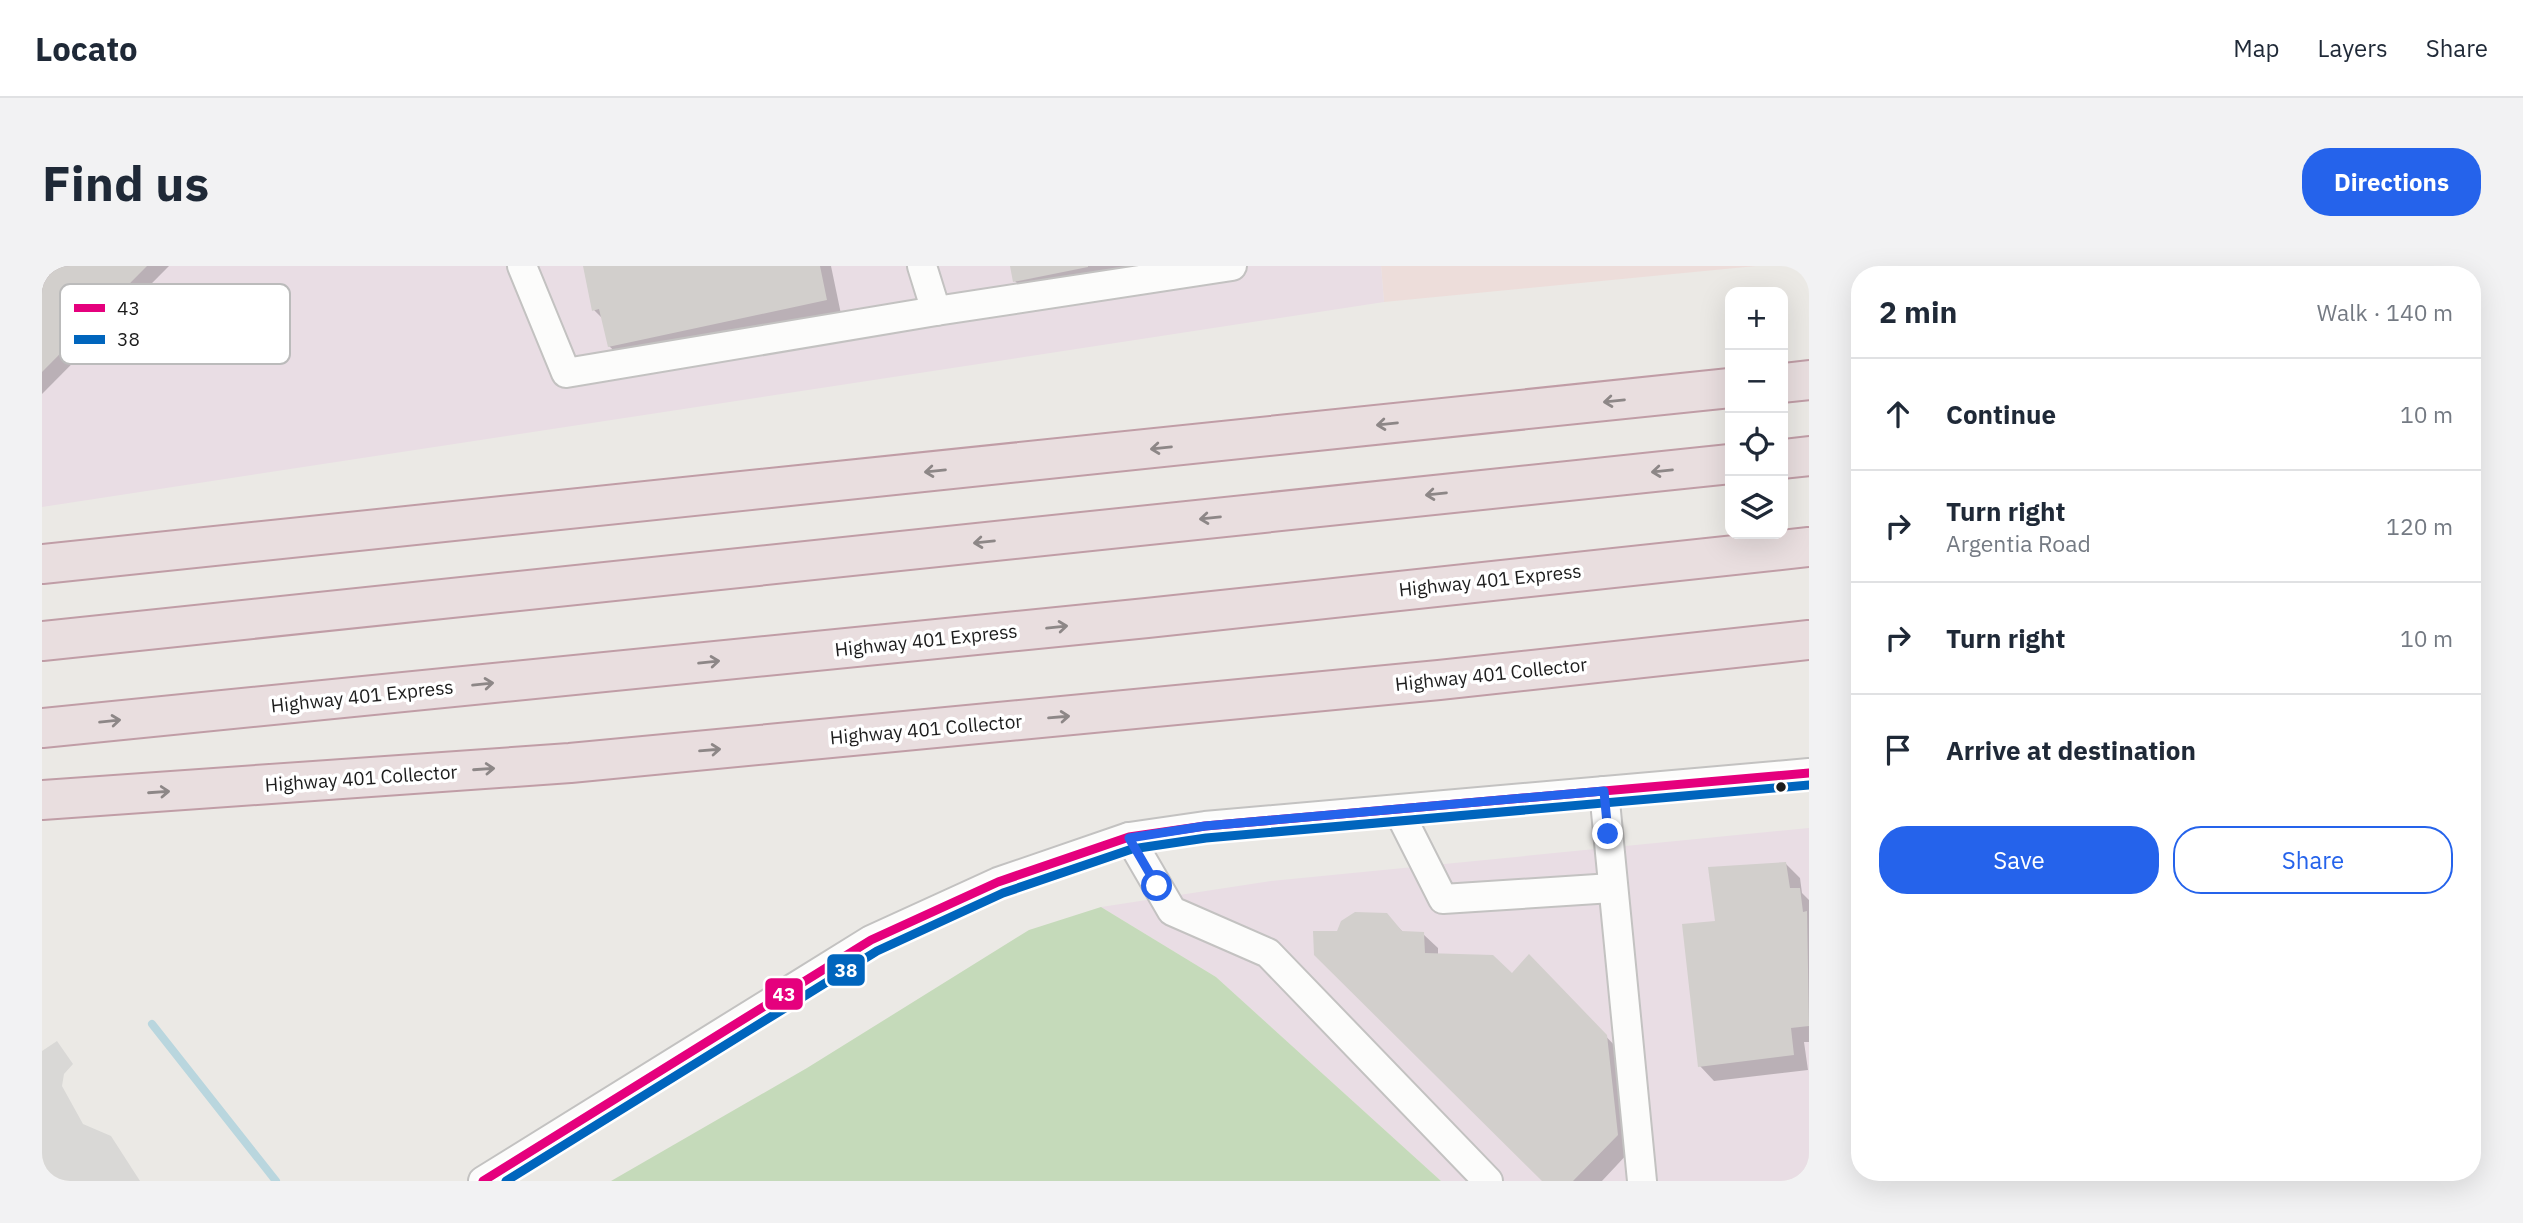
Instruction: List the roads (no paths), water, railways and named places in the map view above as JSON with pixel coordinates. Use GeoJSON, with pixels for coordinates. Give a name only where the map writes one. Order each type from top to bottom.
{"type":"FeatureCollection","features":[{"type":"Feature","properties":{"kind":"highway"},"geometry":{"type":"LineString","coordinates":[[1788,382],[1809,380]]}},
{"type":"Feature","properties":{"kind":"highway"},"geometry":{"type":"LineString","coordinates":[[42,564],[1725,389]]}},
{"type":"Feature","properties":{"kind":"highway"},"geometry":{"type":"LineString","coordinates":[[1788,458],[1809,456]]}},
{"type":"Feature","properties":{"kind":"highway"},"geometry":{"type":"LineString","coordinates":[[42,641],[1725,465]]}},
{"type":"Feature","properties":{"kind":"highway","name":"Highway 401 Express"},"geometry":{"type":"LineString","coordinates":[[42,728],[1147,618],[1809,547]]}},
{"type":"Feature","properties":{"kind":"highway","name":"Highway 401 Collector"},"geometry":{"type":"LineString","coordinates":[[42,800],[584,762],[1426,682],[1809,640]]}},
{"type":"Feature","properties":{"kind":"street"},"geometry":{"type":"LineString","coordinates":[[522,266],[566,373],[936,311],[1232,266]]}},
{"type":"Feature","properties":{"kind":"street"},"geometry":{"type":"LineString","coordinates":[[922,266],[936,311]]}},
{"type":"Feature","properties":{"kind":"street"},"geometry":{"type":"LineString","coordinates":[[483,1181],[871,940],[998,882],[1129,838],[1205,826],[1809,773]]}},
{"type":"Feature","properties":{"kind":"street"},"geometry":{"type":"LineString","coordinates":[[1604,791],[1642,1181]]}},
{"type":"Feature","properties":{"kind":"street"},"geometry":{"type":"LineString","coordinates":[[1398,810],[1443,899],[1612,888]]}},
{"type":"Feature","properties":{"kind":"street"},"geometry":{"type":"LineString","coordinates":[[1129,838],[1172,912],[1268,953],[1488,1181]]}},
{"type":"Feature","properties":{"kind":"waterway"},"geometry":{"type":"LineString","coordinates":[[152,1024],[276,1181]]}}]}
